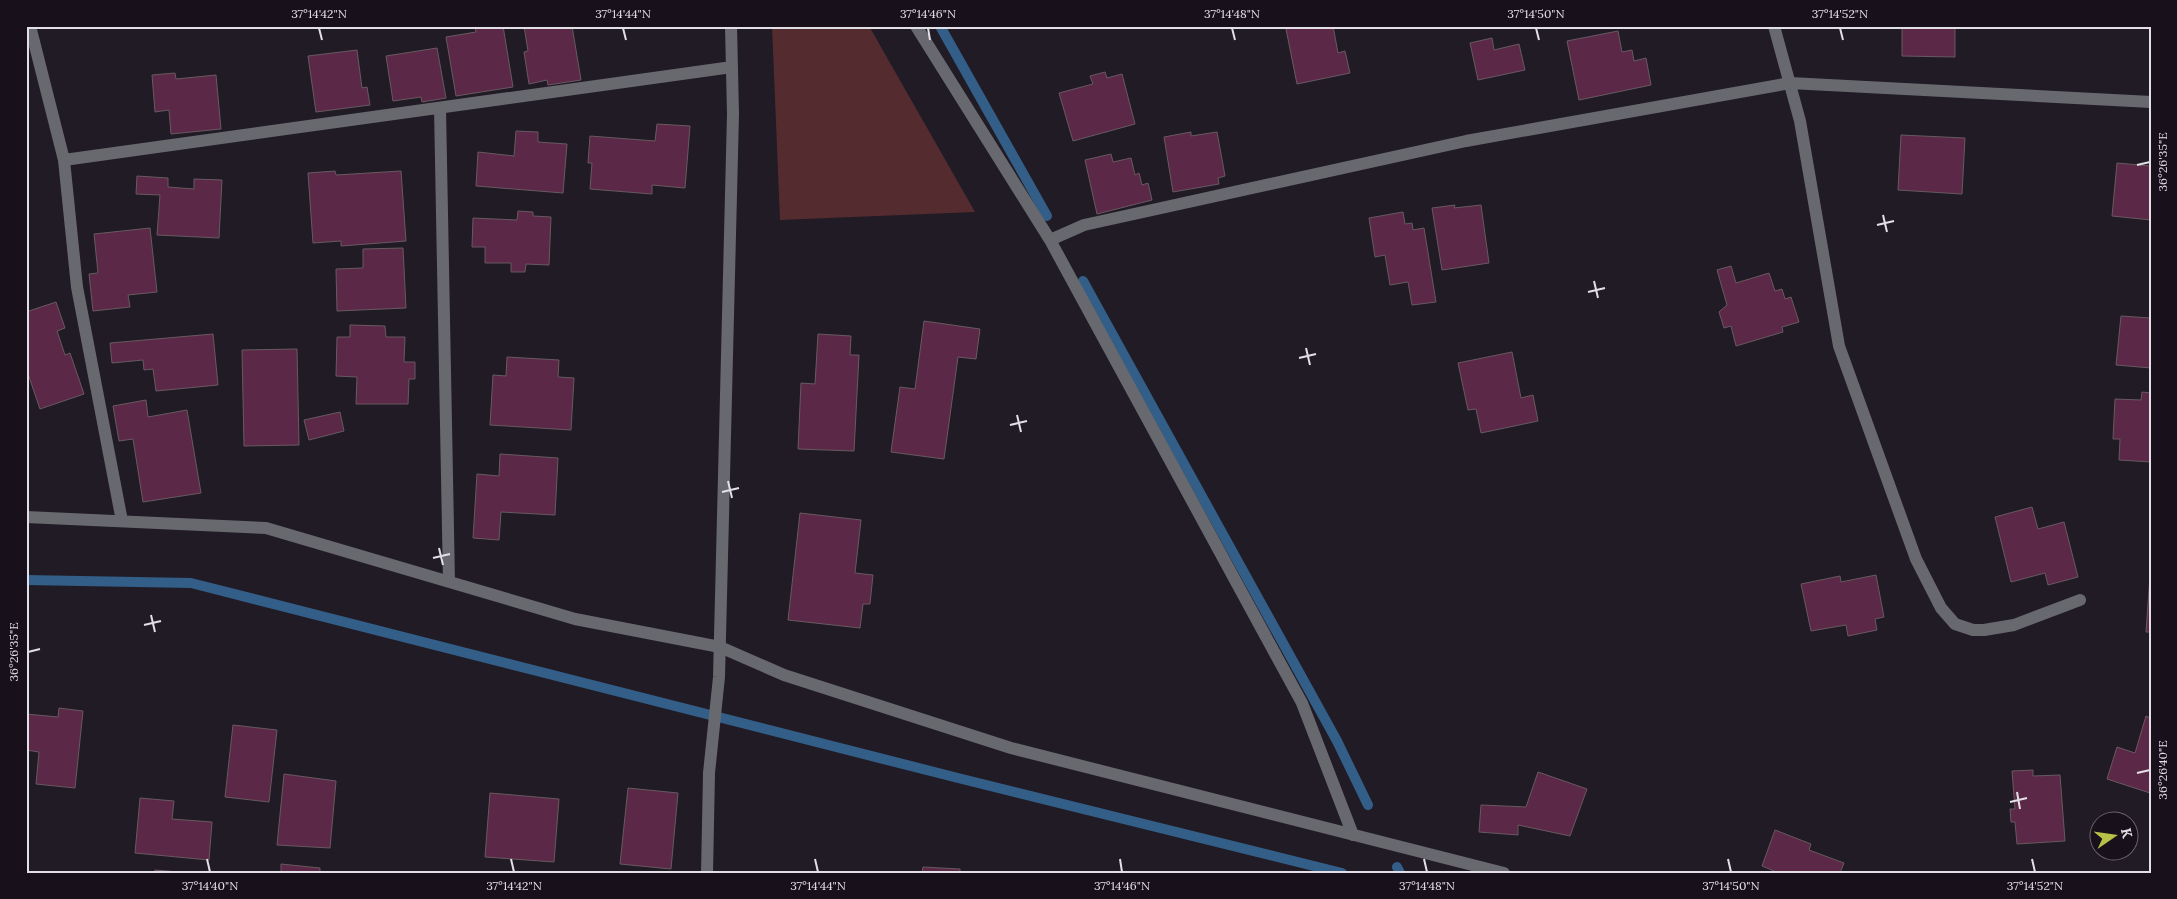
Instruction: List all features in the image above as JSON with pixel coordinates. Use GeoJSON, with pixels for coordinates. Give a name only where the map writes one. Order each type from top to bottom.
{"type":"FeatureCollection","features":[{"type":"Feature","properties":{"kind":"street"},"geometry":{"type":"LineString","coordinates":[[30,26],[64,160],[77,288],[122,521]]}},
{"type":"Feature","properties":{"kind":"street"},"geometry":{"type":"LineString","coordinates":[[707,873],[709,773],[719,677],[720,647],[733,114],[731,26]]}},
{"type":"Feature","properties":{"kind":"street"},"geometry":{"type":"LineString","coordinates":[[916,26],[1050,240],[1302,703],[1353,835]]}},
{"type":"Feature","properties":{"kind":"street"},"geometry":{"type":"LineString","coordinates":[[1774,26],[1800,121],[1839,346],[1916,559],[1941,608],[1955,624],[1973,630],[2002,627],[2046,614],[2080,600]]}},
{"type":"Feature","properties":{"kind":"street"},"geometry":{"type":"LineString","coordinates":[[64,160],[732,67]]}},
{"type":"Feature","properties":{"kind":"street"},"geometry":{"type":"LineString","coordinates":[[1050,240],[1084,225],[1466,141],[1790,83],[2151,102]]}},
{"type":"Feature","properties":{"kind":"street"},"geometry":{"type":"LineString","coordinates":[[440,108],[449,582]]}},
{"type":"Feature","properties":{"kind":"street"},"geometry":{"type":"LineString","coordinates":[[26,517],[266,528],[575,619],[720,647],[784,675],[1011,748],[1504,873]]}},
{"type":"Feature","properties":{"kind":"shaded area"},"geometry":{"type":"Polygon","coordinates":[[[772,26],[869,26],[975,212],[780,220],[772,26]]]}},
{"type":"Feature","properties":{"kind":"building"},"geometry":{"type":"Polygon","coordinates":[[[475,26],[503,26],[513,87],[456,96],[446,37],[476,32],[475,26]]]}},
{"type":"Feature","properties":{"kind":"building"},"geometry":{"type":"Polygon","coordinates":[[[524,26],[572,26],[581,80],[548,85],[547,80],[529,84],[524,52],[528,51],[524,26]]]}},
{"type":"Feature","properties":{"kind":"building"},"geometry":{"type":"Polygon","coordinates":[[[1299,26],[1333,26],[1338,53],[1345,51],[1350,73],[1297,84],[1286,29],[1299,26]]]}},
{"type":"Feature","properties":{"kind":"building"},"geometry":{"type":"Polygon","coordinates":[[[1902,26],[1955,26],[1955,57],[1902,56],[1902,26]]]}},
{"type":"Feature","properties":{"kind":"building"},"geometry":{"type":"Polygon","coordinates":[[[1618,31],[1622,52],[1632,50],[1634,61],[1646,58],[1651,85],[1579,100],[1567,41],[1618,31]]]}},
{"type":"Feature","properties":{"kind":"building"},"geometry":{"type":"Polygon","coordinates":[[[1492,38],[1494,50],[1519,44],[1525,70],[1478,80],[1470,43],[1492,38]]]}},
{"type":"Feature","properties":{"kind":"building"},"geometry":{"type":"Polygon","coordinates":[[[437,48],[446,98],[422,102],[421,97],[393,101],[386,56],[437,48]]]}},
{"type":"Feature","properties":{"kind":"building"},"geometry":{"type":"Polygon","coordinates":[[[357,50],[362,88],[367,87],[370,105],[316,112],[308,56],[357,50]]]}},
{"type":"Feature","properties":{"kind":"building"},"geometry":{"type":"Polygon","coordinates":[[[1105,72],[1107,78],[1122,74],[1135,124],[1073,141],[1059,93],[1093,84],[1090,76],[1105,72]]]}},
{"type":"Feature","properties":{"kind":"building"},"geometry":{"type":"Polygon","coordinates":[[[175,73],[176,79],[216,75],[221,129],[171,134],[169,110],[155,112],[152,75],[175,73]]]}},
{"type":"Feature","properties":{"kind":"building"},"geometry":{"type":"Polygon","coordinates":[[[657,124],[690,126],[685,188],[652,185],[652,194],[590,189],[592,163],[588,163],[590,136],[655,141],[657,124]]]}},
{"type":"Feature","properties":{"kind":"building"},"geometry":{"type":"Polygon","coordinates":[[[516,131],[538,132],[538,142],[567,144],[563,193],[476,186],[478,152],[514,156],[516,131]]]}},
{"type":"Feature","properties":{"kind":"building"},"geometry":{"type":"Polygon","coordinates":[[[1191,132],[1191,136],[1217,132],[1225,176],[1218,178],[1219,184],[1173,192],[1164,137],[1191,132]]]}},
{"type":"Feature","properties":{"kind":"building"},"geometry":{"type":"Polygon","coordinates":[[[1901,135],[1965,138],[1962,194],[1898,190],[1901,135]]]}},
{"type":"Feature","properties":{"kind":"building"},"geometry":{"type":"Polygon","coordinates":[[[1111,154],[1113,162],[1131,158],[1135,175],[1139,173],[1142,185],[1148,183],[1152,200],[1097,214],[1085,160],[1111,154]]]}},
{"type":"Feature","properties":{"kind":"building"},"geometry":{"type":"Polygon","coordinates":[[[2117,163],[2151,166],[2151,220],[2112,216],[2117,163]]]}},
{"type":"Feature","properties":{"kind":"building"},"geometry":{"type":"Polygon","coordinates":[[[335,171],[336,175],[401,171],[406,241],[341,246],[341,241],[313,243],[308,173],[335,171]]]}},
{"type":"Feature","properties":{"kind":"building"},"geometry":{"type":"Polygon","coordinates":[[[137,176],[168,178],[168,187],[194,189],[194,179],[222,180],[219,238],[157,235],[160,195],[136,194],[137,176]]]}},
{"type":"Feature","properties":{"kind":"building"},"geometry":{"type":"Polygon","coordinates":[[[1455,205],[1454,208],[1481,205],[1489,263],[1442,270],[1432,208],[1455,205]]]}},
{"type":"Feature","properties":{"kind":"building"},"geometry":{"type":"Polygon","coordinates":[[[518,211],[533,212],[533,216],[551,217],[549,265],[526,264],[525,272],[511,272],[511,263],[485,263],[485,247],[472,247],[473,218],[517,220],[518,211]]]}},
{"type":"Feature","properties":{"kind":"building"},"geometry":{"type":"Polygon","coordinates":[[[1403,212],[1405,224],[1412,223],[1413,230],[1424,228],[1436,302],[1412,305],[1408,282],[1390,285],[1385,255],[1375,257],[1369,218],[1403,212]]]}},
{"type":"Feature","properties":{"kind":"building"},"geometry":{"type":"Polygon","coordinates":[[[150,228],[157,292],[128,295],[130,307],[93,311],[89,274],[98,273],[94,234],[150,228]]]}},
{"type":"Feature","properties":{"kind":"building"},"geometry":{"type":"Polygon","coordinates":[[[403,248],[406,308],[337,311],[336,269],[363,268],[363,249],[403,248]]]}},
{"type":"Feature","properties":{"kind":"building"},"geometry":{"type":"Polygon","coordinates":[[[1731,266],[1736,283],[1769,273],[1775,291],[1782,289],[1785,299],[1791,297],[1799,322],[1782,327],[1783,332],[1736,346],[1731,326],[1724,328],[1719,312],[1727,305],[1717,270],[1731,266]]]}},
{"type":"Feature","properties":{"kind":"building"},"geometry":{"type":"Polygon","coordinates":[[[56,302],[65,328],[57,331],[65,355],[70,353],[84,394],[40,409],[26,368],[26,312],[56,302]]]}},
{"type":"Feature","properties":{"kind":"building"},"geometry":{"type":"Polygon","coordinates":[[[2121,316],[2151,318],[2151,368],[2116,365],[2121,316]]]}},
{"type":"Feature","properties":{"kind":"building"},"geometry":{"type":"Polygon","coordinates":[[[924,321],[980,329],[976,359],[958,357],[944,459],[891,452],[900,387],[915,389],[924,321]]]}},
{"type":"Feature","properties":{"kind":"building"},"geometry":{"type":"Polygon","coordinates":[[[350,325],[385,326],[386,337],[405,337],[404,362],[415,362],[415,379],[409,379],[408,404],[356,404],[357,377],[336,376],[337,337],[350,337],[350,325]]]}},
{"type":"Feature","properties":{"kind":"building"},"geometry":{"type":"Polygon","coordinates":[[[213,334],[218,385],[156,391],[153,369],[144,370],[143,360],[112,363],[110,343],[213,334]]]}},
{"type":"Feature","properties":{"kind":"building"},"geometry":{"type":"Polygon","coordinates":[[[818,334],[851,336],[850,355],[859,355],[854,451],[798,449],[801,383],[815,384],[818,334]]]}},
{"type":"Feature","properties":{"kind":"building"},"geometry":{"type":"Polygon","coordinates":[[[297,349],[299,445],[244,446],[242,350],[297,349]]]}},
{"type":"Feature","properties":{"kind":"building"},"geometry":{"type":"Polygon","coordinates":[[[1512,352],[1521,398],[1533,395],[1538,421],[1481,433],[1476,409],[1468,410],[1458,363],[1512,352]]]}},
{"type":"Feature","properties":{"kind":"building"},"geometry":{"type":"Polygon","coordinates":[[[507,357],[559,360],[558,377],[574,378],[571,430],[490,425],[493,375],[506,376],[507,357]]]}},
{"type":"Feature","properties":{"kind":"building"},"geometry":{"type":"Polygon","coordinates":[[[2142,392],[2151,393],[2151,462],[2119,460],[2120,439],[2113,439],[2115,399],[2141,400],[2142,392]]]}},
{"type":"Feature","properties":{"kind":"building"},"geometry":{"type":"Polygon","coordinates":[[[146,400],[148,417],[187,410],[201,493],[143,502],[133,439],[119,441],[113,406],[146,400]]]}},
{"type":"Feature","properties":{"kind":"building"},"geometry":{"type":"Polygon","coordinates":[[[340,412],[344,431],[309,440],[304,420],[340,412]]]}},
{"type":"Feature","properties":{"kind":"building"},"geometry":{"type":"Polygon","coordinates":[[[500,454],[558,458],[555,515],[501,512],[499,540],[473,538],[477,474],[499,476],[500,454]]]}},
{"type":"Feature","properties":{"kind":"building"},"geometry":{"type":"Polygon","coordinates":[[[2032,507],[2038,529],[2064,522],[2078,577],[2048,585],[2045,573],[2011,582],[1995,517],[2032,507]]]}},
{"type":"Feature","properties":{"kind":"building"},"geometry":{"type":"Polygon","coordinates":[[[800,513],[861,520],[855,573],[873,575],[870,604],[863,604],[860,628],[788,620],[800,513]]]}},
{"type":"Feature","properties":{"kind":"building"},"geometry":{"type":"Polygon","coordinates":[[[1876,575],[1884,617],[1875,619],[1877,630],[1848,636],[1846,625],[1811,631],[1801,584],[1840,576],[1841,582],[1876,575]]]}},
{"type":"Feature","properties":{"kind":"building"},"geometry":{"type":"Polygon","coordinates":[[[2150,576],[2151,632],[2146,632],[2150,576]]]}},
{"type":"Feature","properties":{"kind":"building"},"geometry":{"type":"Polygon","coordinates":[[[59,708],[83,711],[75,788],[36,784],[39,752],[26,750],[26,714],[58,717],[59,708]]]}},
{"type":"Feature","properties":{"kind":"building"},"geometry":{"type":"Polygon","coordinates":[[[2151,715],[2150,793],[2107,779],[2117,747],[2135,753],[2146,716],[2150,718],[2151,715]]]}},
{"type":"Feature","properties":{"kind":"building"},"geometry":{"type":"Polygon","coordinates":[[[233,725],[277,730],[269,802],[225,797],[233,725]]]}},
{"type":"Feature","properties":{"kind":"building"},"geometry":{"type":"Polygon","coordinates":[[[2033,770],[2033,776],[2060,775],[2065,841],[2017,844],[2015,822],[2011,822],[2010,809],[2015,809],[2012,771],[2033,770]]]}},
{"type":"Feature","properties":{"kind":"building"},"geometry":{"type":"Polygon","coordinates":[[[1538,772],[1587,789],[1570,836],[1518,825],[1518,835],[1479,832],[1481,805],[1526,807],[1538,772]]]}},
{"type":"Feature","properties":{"kind":"building"},"geometry":{"type":"Polygon","coordinates":[[[284,774],[336,781],[330,848],[277,845],[284,774]]]}},
{"type":"Feature","properties":{"kind":"building"},"geometry":{"type":"Polygon","coordinates":[[[628,788],[678,793],[671,869],[620,864],[628,788]]]}},
{"type":"Feature","properties":{"kind":"building"},"geometry":{"type":"Polygon","coordinates":[[[490,793],[559,799],[554,862],[485,857],[490,793]]]}},
{"type":"Feature","properties":{"kind":"building"},"geometry":{"type":"Polygon","coordinates":[[[140,798],[174,801],[172,819],[212,822],[209,860],[135,853],[140,798]]]}},
{"type":"Feature","properties":{"kind":"building"},"geometry":{"type":"Polygon","coordinates":[[[1775,830],[1811,844],[1809,850],[1844,863],[1840,873],[1779,873],[1762,866],[1775,830]]]}},
{"type":"Feature","properties":{"kind":"building"},"geometry":{"type":"Polygon","coordinates":[[[281,864],[320,868],[320,873],[281,873],[281,864]]]}},
{"type":"Feature","properties":{"kind":"building"},"geometry":{"type":"Polygon","coordinates":[[[923,867],[960,869],[960,873],[922,873],[923,867]]]}},
{"type":"Feature","properties":{"kind":"building"},"geometry":{"type":"Polygon","coordinates":[[[155,870],[191,873],[154,873],[155,870]]]}},
{"type":"Feature","properties":{"kind":"waterway"},"geometry":{"type":"LineString","coordinates":[[940,26],[1047,216]]}},
{"type":"Feature","properties":{"kind":"waterway"},"geometry":{"type":"LineString","coordinates":[[1083,281],[1337,741],[1368,805]]}},
{"type":"Feature","properties":{"kind":"waterway"},"geometry":{"type":"LineString","coordinates":[[26,580],[191,583],[958,778],[1342,873]]}},
{"type":"Feature","properties":{"kind":"waterway"},"geometry":{"type":"LineString","coordinates":[[1397,867],[1400,873]]}}]}
